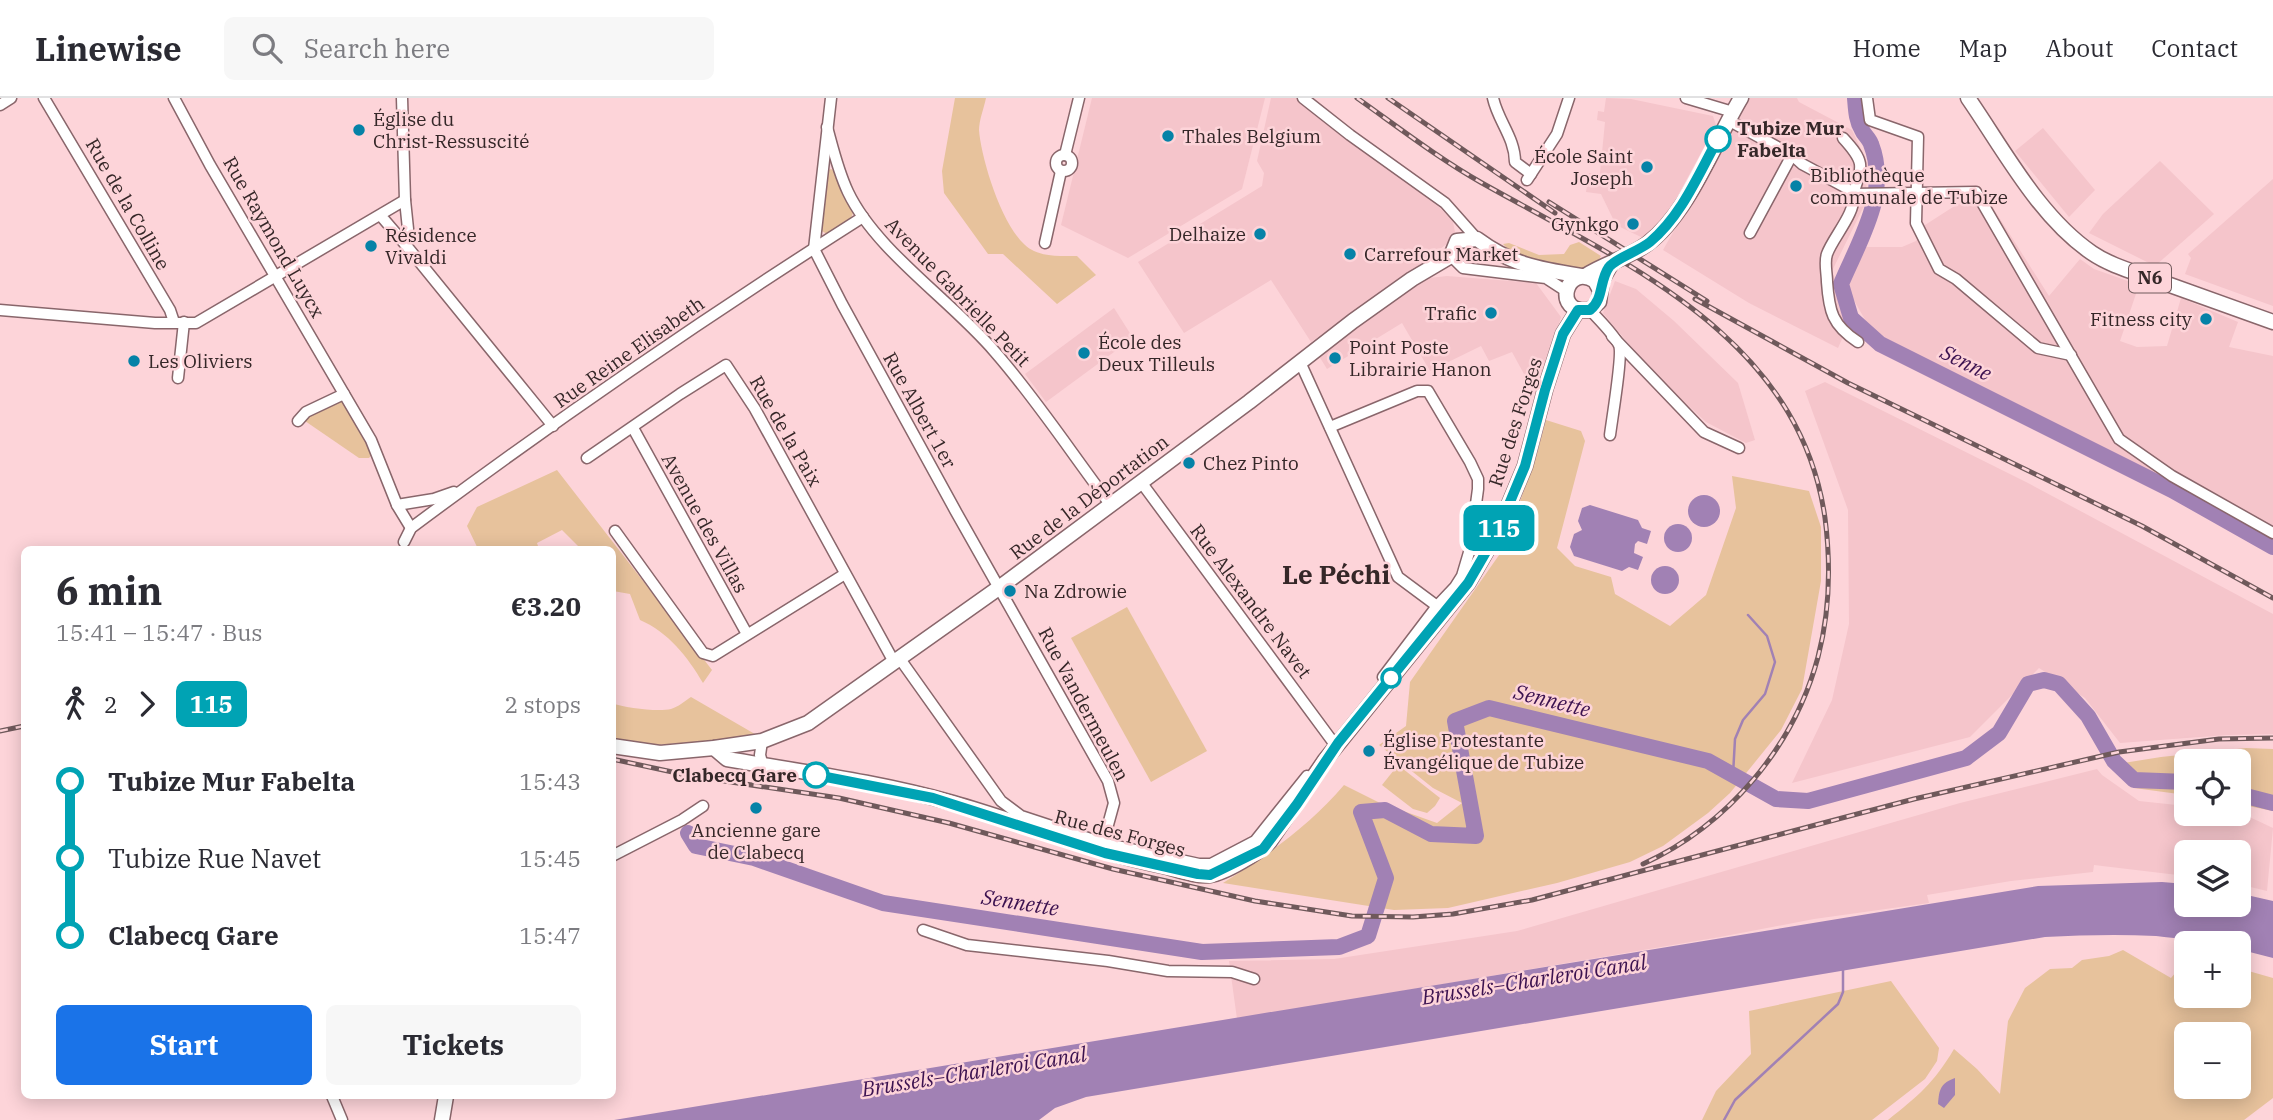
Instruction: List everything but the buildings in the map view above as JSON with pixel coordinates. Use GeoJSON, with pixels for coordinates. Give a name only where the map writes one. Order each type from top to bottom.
{"type":"FeatureCollection","features":[{"type":"Feature","properties":{"kind":"main road"},"geometry":{"type":"LineString","coordinates":[[1611,264],[1602,280],[1598,302],[1584,310],[1568,302],[1566,290],[1572,281],[1611,264],[1650,242],[1680,210],[1741,98]]}},
{"type":"Feature","properties":{"kind":"main road","name":"N6"},"geometry":{"type":"LineString","coordinates":[[1968,98],[2036,196],[2063,228],[2084,247],[2120,267],[2273,322]]}},
{"type":"Feature","properties":{"kind":"main road"},"geometry":{"type":"LineString","coordinates":[[1451,256],[1457,241],[1477,239],[1511,261],[1543,270],[1584,276],[1595,281],[1600,290]]}},
{"type":"Feature","properties":{"kind":"main road","name":"Rue de la Déportation"},"geometry":{"type":"LineString","coordinates":[[762,741],[808,723],[897,661],[1412,279],[1451,256]]}},
{"type":"Feature","properties":{"kind":"main road","name":"Rue des Forges"},"geometry":{"type":"LineString","coordinates":[[713,748],[727,759],[912,793],[1105,853],[1198,874],[1210,875],[1234,864],[1263,849],[1270,841],[1325,760],[1461,585],[1497,533],[1525,466],[1563,334],[1584,310]]}},
{"type":"Feature","properties":{"kind":"main road"},"geometry":{"type":"LineString","coordinates":[[616,747],[660,753],[762,741]]}},
{"type":"Feature","properties":{"kind":"main road"},"geometry":{"type":"LineString","coordinates":[[442,1120],[446,1099]]}},
{"type":"Feature","properties":{"kind":"street"},"geometry":{"type":"LineString","coordinates":[[0,105],[11,98]]}},
{"type":"Feature","properties":{"kind":"street","name":"Rue de la Colline"},"geometry":{"type":"LineString","coordinates":[[44,98],[179,322]]}},
{"type":"Feature","properties":{"kind":"street","name":"Rue Raymond Luycx"},"geometry":{"type":"LineString","coordinates":[[174,98],[209,165],[378,453],[397,505],[411,528]]}},
{"type":"Feature","properties":{"kind":"street"},"geometry":{"type":"LineString","coordinates":[[402,98],[408,229],[405,244]]}},
{"type":"Feature","properties":{"kind":"street"},"geometry":{"type":"LineString","coordinates":[[814,248],[831,98]]}},
{"type":"Feature","properties":{"kind":"street"},"geometry":{"type":"LineString","coordinates":[[1045,243],[1061,171],[1069,169],[1072,164],[1070,158],[1065,155],[1079,98]]}},
{"type":"Feature","properties":{"kind":"street"},"geometry":{"type":"LineString","coordinates":[[1303,98],[1445,203],[1477,239]]}},
{"type":"Feature","properties":{"kind":"street"},"geometry":{"type":"LineString","coordinates":[[1493,98],[1515,149],[1515,162],[1529,177],[1557,134],[1569,98]]}},
{"type":"Feature","properties":{"kind":"street"},"geometry":{"type":"LineString","coordinates":[[1686,98],[1731,116],[1802,164],[1858,194],[1976,192],[2119,439],[2172,476],[2273,533]]}},
{"type":"Feature","properties":{"kind":"street"},"geometry":{"type":"LineString","coordinates":[[1867,98],[1870,120],[1918,137],[1916,223],[1939,269],[1956,279],[2038,348],[2071,355]]}},
{"type":"Feature","properties":{"kind":"street","name":"Avenue Gabrielle Petit"},"geometry":{"type":"LineString","coordinates":[[827,127],[836,163],[849,194],[863,217],[880,238],[994,351],[1110,504]]}},
{"type":"Feature","properties":{"kind":"street"},"geometry":{"type":"LineString","coordinates":[[1843,138],[1858,155],[1861,170],[1858,194],[1826,256],[1829,305],[1842,332],[1857,342]]}},
{"type":"Feature","properties":{"kind":"street"},"geometry":{"type":"LineString","coordinates":[[1750,233],[1792,155]]}},
{"type":"Feature","properties":{"kind":"street"},"geometry":{"type":"LineString","coordinates":[[0,310],[155,323],[201,321],[405,200]]}},
{"type":"Feature","properties":{"kind":"street"},"geometry":{"type":"LineString","coordinates":[[381,216],[553,426]]}},
{"type":"Feature","properties":{"kind":"street","name":"Rue Reine Elisabeth"},"geometry":{"type":"LineString","coordinates":[[411,528],[699,324],[863,217]]}},
{"type":"Feature","properties":{"kind":"street"},"geometry":{"type":"LineString","coordinates":[[1457,241],[1461,229],[1459,219]]}},
{"type":"Feature","properties":{"kind":"street","name":"Rue Albert 1er"},"geometry":{"type":"LineString","coordinates":[[814,248],[855,328],[1000,587]]}},
{"type":"Feature","properties":{"kind":"street"},"geometry":{"type":"LineString","coordinates":[[1451,256],[1463,268],[1546,278],[1566,290]]}},
{"type":"Feature","properties":{"kind":"street"},"geometry":{"type":"LineString","coordinates":[[1584,310],[1704,432],[1739,448]]}},
{"type":"Feature","properties":{"kind":"street"},"geometry":{"type":"LineString","coordinates":[[178,378],[179,322]]}},
{"type":"Feature","properties":{"kind":"street"},"geometry":{"type":"LineString","coordinates":[[1611,435],[1613,400],[1621,355],[1620,346],[1612,336]]}},
{"type":"Feature","properties":{"kind":"street"},"geometry":{"type":"LineString","coordinates":[[1300,362],[1398,577],[1437,606]]}},
{"type":"Feature","properties":{"kind":"street","name":"Rue de la Paix"},"geometry":{"type":"LineString","coordinates":[[587,458],[726,365],[755,409],[845,574],[897,661]]}},
{"type":"Feature","properties":{"kind":"street","name":"Rue des Forges"},"geometry":{"type":"LineString","coordinates":[[897,661],[1001,801],[1021,816],[1103,843],[1199,864],[1211,864],[1255,841],[1437,606],[1461,585],[1470,549],[1478,478],[1432,394],[1423,389],[1330,427]]}},
{"type":"Feature","properties":{"kind":"street"},"geometry":{"type":"LineString","coordinates":[[298,421],[306,412],[344,394]]}},
{"type":"Feature","properties":{"kind":"street","name":"Avenue des Villas"},"geometry":{"type":"LineString","coordinates":[[633,428],[747,634]]}},
{"type":"Feature","properties":{"kind":"street","name":"Rue Alexandre Navet"},"geometry":{"type":"LineString","coordinates":[[1141,482],[1333,742]]}},
{"type":"Feature","properties":{"kind":"street","name":"Rue Reine Elisabeth"},"geometry":{"type":"LineString","coordinates":[[397,505],[435,499],[467,488]]}},
{"type":"Feature","properties":{"kind":"street"},"geometry":{"type":"LineString","coordinates":[[403,516],[401,528],[404,546]]}},
{"type":"Feature","properties":{"kind":"street"},"geometry":{"type":"LineString","coordinates":[[404,546],[411,528]]}},
{"type":"Feature","properties":{"kind":"street"},"geometry":{"type":"LineString","coordinates":[[614,531],[703,653],[713,656],[845,574]]}},
{"type":"Feature","properties":{"kind":"street","name":"Rue Vandermeulen"},"geometry":{"type":"LineString","coordinates":[[1000,587],[1108,781],[1114,803],[1103,843]]}},
{"type":"Feature","properties":{"kind":"street"},"geometry":{"type":"LineString","coordinates":[[762,741],[760,754],[763,766]]}},
{"type":"Feature","properties":{"kind":"street"},"geometry":{"type":"LineString","coordinates":[[616,854],[682,820],[703,806]]}},
{"type":"Feature","properties":{"kind":"street"},"geometry":{"type":"LineString","coordinates":[[1004,820],[1021,816]]}},
{"type":"Feature","properties":{"kind":"street"},"geometry":{"type":"LineString","coordinates":[[923,930],[967,945],[1108,961],[1168,971],[1232,972],[1254,979]]}},
{"type":"Feature","properties":{"kind":"street"},"geometry":{"type":"LineString","coordinates":[[333,1099],[342,1120]]}},
{"type":"Feature","properties":{"kind":"shaded area"},"geometry":{"type":"Polygon","coordinates":[[[955,98],[986,98],[979,126],[984,159],[1004,215],[1023,244],[1039,253],[1077,256],[1096,275],[1057,304],[1003,254],[988,254],[944,193],[942,171],[955,98]]]}},
{"type":"Feature","properties":{"kind":"shaded area"},"geometry":{"type":"Polygon","coordinates":[[[1092,98],[1265,98],[1242,189],[1128,258],[1061,225],[1092,98]]]}},
{"type":"Feature","properties":{"kind":"shaded area"},"geometry":{"type":"Polygon","coordinates":[[[1271,98],[1299,98],[1440,208],[1453,222],[1455,232],[1448,243],[1311,342],[1271,280],[1184,333],[1138,262],[1262,186],[1264,173],[1257,161],[1271,98]]]}},
{"type":"Feature","properties":{"kind":"shaded area","name":"École Saint Joseph"},"geometry":{"type":"Polygon","coordinates":[[[1606,98],[1631,99],[1713,116],[1716,125],[1675,201],[1662,220],[1643,238],[1616,225],[1601,194],[1586,192],[1589,173],[1600,173],[1605,122],[1597,120],[1598,111],[1604,112],[1606,98]]]}},
{"type":"Feature","properties":{"kind":"shaded area"},"geometry":{"type":"Polygon","coordinates":[[[1749,98],[1797,98],[1799,102],[1852,130],[1868,164],[1865,204],[1832,271],[1850,321],[1838,348],[1749,303],[1663,250],[1749,98]]]}},
{"type":"Feature","properties":{"kind":"shaded area"},"geometry":{"type":"Polygon","coordinates":[[[2043,128],[2095,190],[2069,217],[2015,151],[2043,128]]]}},
{"type":"Feature","properties":{"kind":"shaded area"},"geometry":{"type":"Polygon","coordinates":[[[2160,161],[2214,214],[2155,266],[2089,233],[2103,214],[2160,161]]]}},
{"type":"Feature","properties":{"kind":"shaded area"},"geometry":{"type":"Polygon","coordinates":[[[831,169],[835,172],[853,213],[851,218],[827,234],[820,230],[827,171],[831,169]]]}},
{"type":"Feature","properties":{"kind":"shaded area"},"geometry":{"type":"Polygon","coordinates":[[[2273,179],[2273,306],[2185,274],[2191,258],[2188,254],[2273,179]]]}},
{"type":"Feature","properties":{"kind":"shaded area"},"geometry":{"type":"Polygon","coordinates":[[[1981,189],[2049,296],[2080,259],[2094,269],[2139,285],[2120,341],[2137,347],[2167,346],[2181,298],[2238,322],[2229,347],[2273,356],[2273,542],[2167,480],[1872,332],[1847,288],[1866,247],[1902,247],[1916,241],[1925,225],[1981,189]]]}},
{"type":"Feature","properties":{"kind":"shaded area"},"geometry":{"type":"Polygon","coordinates":[[[1579,242],[1601,256],[1597,263],[1575,270],[1517,258],[1503,244],[1509,243],[1539,255],[1564,254],[1570,245],[1579,242]]]}},
{"type":"Feature","properties":{"kind":"shaded area"},"geometry":{"type":"Polygon","coordinates":[[[1447,276],[1536,283],[1561,317],[1537,398],[1512,352],[1489,361],[1481,346],[1430,371],[1402,323],[1327,369],[1319,356],[1388,303],[1429,278],[1447,276]]]}},
{"type":"Feature","properties":{"kind":"shaded area"},"geometry":{"type":"Polygon","coordinates":[[[1615,281],[1636,289],[1674,321],[1738,383],[1755,440],[1746,443],[1706,422],[1652,372],[1603,313],[1615,281]]]}},
{"type":"Feature","properties":{"kind":"shaded area","name":"École des Deux Tilleuls"},"geometry":{"type":"Polygon","coordinates":[[[1114,308],[1133,338],[1046,402],[1025,374],[1114,308]]]}},
{"type":"Feature","properties":{"kind":"shaded area"},"geometry":{"type":"Polygon","coordinates":[[[1825,382],[2028,483],[2273,614],[2273,734],[2120,743],[2085,698],[2039,668],[1970,737],[1792,783],[1832,700],[1849,624],[1848,510],[1805,391],[1825,382]]]}},
{"type":"Feature","properties":{"kind":"shaded area"},"geometry":{"type":"Polygon","coordinates":[[[341,401],[373,453],[369,458],[359,458],[305,421],[307,416],[341,401]]]}},
{"type":"Feature","properties":{"kind":"shaded area"},"geometry":{"type":"Polygon","coordinates":[[[1546,420],[1581,431],[1585,441],[1557,548],[1575,566],[1611,577],[1615,594],[1670,626],[1706,595],[1736,508],[1732,476],[1809,491],[1821,527],[1821,581],[1802,689],[1781,730],[1730,793],[1663,846],[1630,862],[1557,883],[1448,908],[1394,910],[1223,883],[1288,838],[1344,785],[1378,802],[1437,823],[1462,803],[1433,788],[1379,745],[1406,726],[1410,682],[1511,538],[1510,529],[1536,457],[1546,420]]]}},
{"type":"Feature","properties":{"kind":"shaded area"},"geometry":{"type":"Polygon","coordinates":[[[557,470],[616,546],[578,546],[562,530],[537,543],[538,546],[477,546],[467,526],[477,507],[557,470]]]}},
{"type":"Feature","properties":{"kind":"shaded area"},"geometry":{"type":"Polygon","coordinates":[[[616,546],[712,670],[703,683],[676,646],[660,631],[640,620],[630,594],[616,592],[616,546]]]}},
{"type":"Feature","properties":{"kind":"shaded area"},"geometry":{"type":"Polygon","coordinates":[[[1127,607],[1207,751],[1151,782],[1071,638],[1127,607]]]}},
{"type":"Feature","properties":{"kind":"shaded area"},"geometry":{"type":"Polygon","coordinates":[[[691,697],[760,737],[643,746],[616,741],[616,704],[642,709],[665,710],[676,707],[691,697]]]}},
{"type":"Feature","properties":{"kind":"shaded area"},"geometry":{"type":"Polygon","coordinates":[[[2246,748],[2273,749],[2273,811],[2251,807],[2251,749],[2237,749],[2246,748]]]}},
{"type":"Feature","properties":{"kind":"shaded area"},"geometry":{"type":"Polygon","coordinates":[[[2174,756],[2174,793],[2134,788],[2111,765],[2174,756]]]}},
{"type":"Feature","properties":{"kind":"shaded area"},"geometry":{"type":"Polygon","coordinates":[[[1398,765],[1440,798],[1427,813],[1413,809],[1382,785],[1398,765]]]}},
{"type":"Feature","properties":{"kind":"shaded area"},"geometry":{"type":"Polygon","coordinates":[[[2097,769],[2139,801],[2174,805],[2174,826],[2251,826],[2251,818],[2273,828],[2267,891],[2251,887],[2251,840],[2174,840],[2174,875],[2094,865],[2093,872],[2011,881],[1927,895],[1929,903],[1814,919],[1237,1019],[1229,961],[1334,959],[1517,931],[1960,803],[2097,769]]]}},
{"type":"Feature","properties":{"kind":"shaded area"},"geometry":{"type":"Polygon","coordinates":[[[2123,950],[2171,978],[2174,974],[2174,1008],[2251,1008],[2251,972],[2273,978],[2273,1098],[2244,1120],[1888,1120],[1925,1088],[1954,1049],[2000,1094],[2008,1021],[2025,988],[2050,969],[2072,968],[2082,960],[2109,956],[2123,950]]]}},
{"type":"Feature","properties":{"kind":"shaded area"},"geometry":{"type":"Polygon","coordinates":[[[1891,981],[1939,1048],[1937,1061],[1925,1079],[1872,1120],[1702,1120],[1716,1091],[1751,1054],[1749,1011],[1891,981]]]}},
{"type":"Feature","properties":{"kind":"water"},"geometry":{"type":"Polygon","coordinates":[[[1704,495],[1715,500],[1720,511],[1715,522],[1704,527],[1693,522],[1688,511],[1693,500],[1704,495]]]}},
{"type":"Feature","properties":{"kind":"water"},"geometry":{"type":"Polygon","coordinates":[[[1590,505],[1638,520],[1642,528],[1651,531],[1647,544],[1638,541],[1635,544],[1634,553],[1643,557],[1638,570],[1629,567],[1622,571],[1574,556],[1570,547],[1574,534],[1582,530],[1578,521],[1582,508],[1590,505]]]}},
{"type":"Feature","properties":{"kind":"water"},"geometry":{"type":"Polygon","coordinates":[[[1678,524],[1688,528],[1692,538],[1688,548],[1678,552],[1668,548],[1664,538],[1668,528],[1678,524]]]}},
{"type":"Feature","properties":{"kind":"water"},"geometry":{"type":"Polygon","coordinates":[[[1665,566],[1675,570],[1679,580],[1675,590],[1665,594],[1655,590],[1651,580],[1655,570],[1665,566]]]}},
{"type":"Feature","properties":{"kind":"water","name":"Brussels–Charleroi Canal"},"geometry":{"type":"Polygon","coordinates":[[[2174,883],[2174,917],[2251,917],[2251,896],[2273,901],[2273,958],[2251,952],[2251,931],[2174,931],[2174,938],[2142,935],[2045,937],[1086,1097],[1055,1108],[1039,1120],[614,1120],[2038,886],[2174,883]]]}},
{"type":"Feature","properties":{"kind":"water"},"geometry":{"type":"Polygon","coordinates":[[[1955,1078],[1955,1095],[1944,1108],[1938,1104],[1940,1090],[1944,1084],[1955,1078]]]}},
{"type":"Feature","properties":{"kind":"waterway","name":"Senne"},"geometry":{"type":"LineString","coordinates":[[1855,98],[1859,122],[1870,142],[1876,162],[1877,180],[1870,216],[1841,284],[1851,318],[1880,344],[2172,490],[2273,547]]}},
{"type":"Feature","properties":{"kind":"waterway"},"geometry":{"type":"LineString","coordinates":[[1733,775],[1735,739],[1743,720],[1765,694],[1775,662],[1767,636],[1748,615]]}},
{"type":"Feature","properties":{"kind":"waterway","name":"Sennette"},"geometry":{"type":"LineString","coordinates":[[688,833],[696,846],[754,858],[883,903],[1202,952],[1339,947],[1368,936],[1386,878],[1361,812],[1385,810],[1431,834],[1476,836],[1455,721],[1489,708],[1708,761],[1776,799],[1808,801],[1966,758],[1999,733],[2028,684],[2044,680],[2059,684],[2088,716],[2114,761],[2134,780],[2174,782]]}},
{"type":"Feature","properties":{"kind":"waterway","name":"Sennette"},"geometry":{"type":"LineString","coordinates":[[2251,797],[2273,803]]}},
{"type":"Feature","properties":{"kind":"waterway"},"geometry":{"type":"LineString","coordinates":[[1724,1120],[1735,1100],[1838,1004],[1843,992],[1843,969]]}},
{"type":"Feature","properties":{"kind":"railway"},"geometry":{"type":"LineString","coordinates":[[1357,98],[1466,173],[1646,276],[1697,312],[1742,353],[1780,400],[1809,455],[1825,518],[1829,571],[1822,640],[1807,690],[1792,722],[1753,780],[1703,828],[1674,848],[1643,864]]}},
{"type":"Feature","properties":{"kind":"railway"},"geometry":{"type":"LineString","coordinates":[[1388,98],[1555,213]]}},
{"type":"Feature","properties":{"kind":"railway"},"geometry":{"type":"LineString","coordinates":[[1549,202],[1707,301]]}},
{"type":"Feature","properties":{"kind":"railway"},"geometry":{"type":"LineString","coordinates":[[1695,299],[1848,383],[2142,526],[2273,598]]}},
{"type":"Feature","properties":{"kind":"railway"},"geometry":{"type":"LineString","coordinates":[[0,731],[21,727]]}},
{"type":"Feature","properties":{"kind":"railway"},"geometry":{"type":"LineString","coordinates":[[616,760],[691,776],[839,798],[949,823],[1113,869],[1255,901],[1352,916],[1413,917],[1453,914],[1532,900],[1914,799],[2119,752],[2219,739],[2273,738]]}},
{"type":"Feature","properties":{"kind":"bus line","name":"115"},"geometry":{"type":"LineString","coordinates":[[816,775],[933,798],[1105,853],[1198,874],[1210,875],[1263,849],[1338,743],[1468,583],[1497,533],[1525,466],[1545,390],[1563,334],[1572,316],[1578,310],[1595,307],[1601,296],[1602,280],[1611,264],[1635,253],[1650,242],[1680,210],[1718,139]]}},
{"type":"Feature","properties":{"kind":"place","name":"Église du Christ-Ressuscité"},"geometry":{"type":"Point","coordinates":[359,130]}},
{"type":"Feature","properties":{"kind":"place","name":"Thales Belgium"},"geometry":{"type":"Point","coordinates":[1168,136]}},
{"type":"Feature","properties":{"kind":"place","name":"Tubize Mur Fabelta"},"geometry":{"type":"Point","coordinates":[1718,139]}},
{"type":"Feature","properties":{"kind":"place","name":"École Saint Joseph"},"geometry":{"type":"Point","coordinates":[1647,167]}},
{"type":"Feature","properties":{"kind":"place","name":"Bibliothèque communale de Tubize"},"geometry":{"type":"Point","coordinates":[1796,186]}},
{"type":"Feature","properties":{"kind":"place","name":"Gynkgo"},"geometry":{"type":"Point","coordinates":[1633,224]}},
{"type":"Feature","properties":{"kind":"place","name":"Delhaize"},"geometry":{"type":"Point","coordinates":[1260,234]}},
{"type":"Feature","properties":{"kind":"place","name":"Résidence Vivaldi"},"geometry":{"type":"Point","coordinates":[371,246]}},
{"type":"Feature","properties":{"kind":"place","name":"Carrefour Market"},"geometry":{"type":"Point","coordinates":[1350,254]}},
{"type":"Feature","properties":{"kind":"place","name":"Trafic"},"geometry":{"type":"Point","coordinates":[1491,313]}},
{"type":"Feature","properties":{"kind":"place","name":"Fitness city"},"geometry":{"type":"Point","coordinates":[2206,319]}},
{"type":"Feature","properties":{"kind":"place","name":"École des Deux Tilleuls"},"geometry":{"type":"Point","coordinates":[1084,353]}},
{"type":"Feature","properties":{"kind":"place","name":"Point Poste Librairie Hanon"},"geometry":{"type":"Point","coordinates":[1335,358]}},
{"type":"Feature","properties":{"kind":"place","name":"Les Oliviers"},"geometry":{"type":"Point","coordinates":[134,361]}},
{"type":"Feature","properties":{"kind":"place","name":"Chez Pinto"},"geometry":{"type":"Point","coordinates":[1189,463]}},
{"type":"Feature","properties":{"kind":"place","name":"Na Zdrowie"},"geometry":{"type":"Point","coordinates":[1010,591]}},
{"type":"Feature","properties":{"kind":"place","name":"Église Protestante Évangélique de Tubize"},"geometry":{"type":"Point","coordinates":[1369,751]}},
{"type":"Feature","properties":{"kind":"place","name":"Clabecq Gare"},"geometry":{"type":"Point","coordinates":[816,775]}},
{"type":"Feature","properties":{"kind":"place","name":"Ancienne gare de Clabecq"},"geometry":{"type":"Point","coordinates":[756,808]}},
{"type":"Feature","properties":{"kind":"district","name":"Le Péchi"},"geometry":{"type":"Point","coordinates":[1336,575]}}]}
